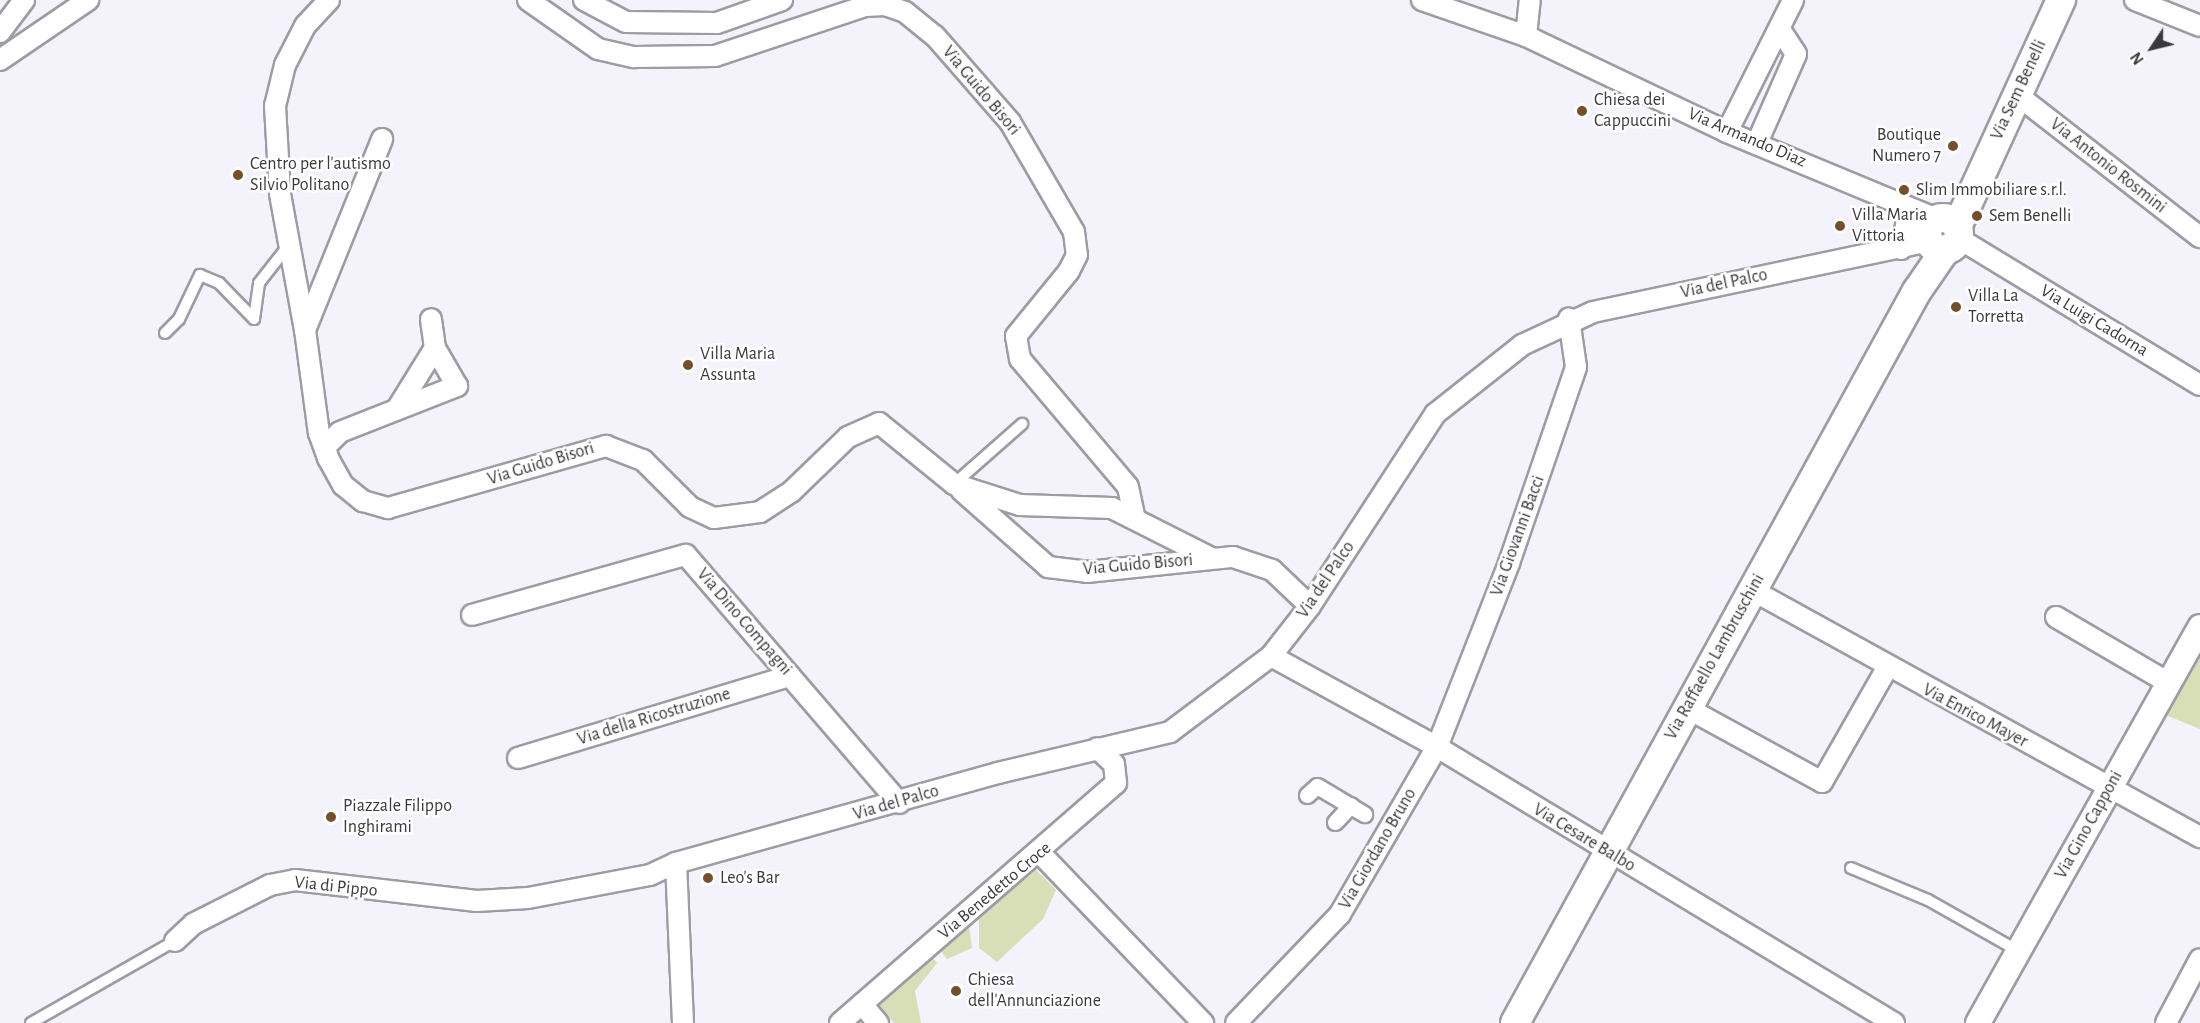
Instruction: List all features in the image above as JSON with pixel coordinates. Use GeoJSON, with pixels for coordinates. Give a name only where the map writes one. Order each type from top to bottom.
{"type":"FeatureCollection","features":[{"type":"Feature","properties":{"kind":"main road","name":"Via Sem Benelli"},"geometry":{"type":"LineString","coordinates":[[1934,228],[1977,180],[2061,0]]}},
{"type":"Feature","properties":{"kind":"main road","name":"Via Raffaello Lambruschini"},"geometry":{"type":"LineString","coordinates":[[1515,1023],[1917,291],[1934,228]]}},
{"type":"Feature","properties":{"kind":"street"},"geometry":{"type":"LineString","coordinates":[[0,32],[24,0]]}},
{"type":"Feature","properties":{"kind":"street"},"geometry":{"type":"LineString","coordinates":[[0,60],[88,0]]}},
{"type":"Feature","properties":{"kind":"street","name":"Via Guido Bisori"},"geometry":{"type":"LineString","coordinates":[[329,0],[295,46],[275,106],[288,246],[305,330],[319,433],[328,458],[343,485],[363,501],[388,508],[606,446],[643,460],[690,507],[714,518],[734,516],[760,512],[791,492],[848,437],[879,423],[954,484],[1048,567],[1087,572],[1233,557],[1272,570],[1310,606]]}},
{"type":"Feature","properties":{"kind":"street","name":"Via Guido Bisori"},"geometry":{"type":"LineString","coordinates":[[528,0],[598,49],[634,57],[716,57],[865,6],[885,5],[934,36],[1010,122],[1074,232],[1077,255],[1070,271],[1016,336],[1020,359],[1128,487],[1134,515]]}},
{"type":"Feature","properties":{"kind":"street"},"geometry":{"type":"LineString","coordinates":[[584,0],[626,22],[705,22],[782,0]]}},
{"type":"Feature","properties":{"kind":"street","name":"Via Armando Diaz"},"geometry":{"type":"LineString","coordinates":[[1422,0],[1526,36],[1934,228]]}},
{"type":"Feature","properties":{"kind":"street"},"geometry":{"type":"LineString","coordinates":[[1526,36],[1530,0]]}},
{"type":"Feature","properties":{"kind":"street"},"geometry":{"type":"LineString","coordinates":[[1727,132],[1793,0]]}},
{"type":"Feature","properties":{"kind":"street"},"geometry":{"type":"LineString","coordinates":[[2135,0],[2200,26]]}},
{"type":"Feature","properties":{"kind":"street"},"geometry":{"type":"LineString","coordinates":[[1757,143],[1796,54],[1780,28]]}},
{"type":"Feature","properties":{"kind":"street","name":"Via Antonio Rosmini"},"geometry":{"type":"LineString","coordinates":[[2016,94],[2200,237]]}},
{"type":"Feature","properties":{"kind":"street","name":"Via Guido Bisori"},"geometry":{"type":"LineString","coordinates":[[305,330],[382,139]]}},
{"type":"Feature","properties":{"kind":"street"},"geometry":{"type":"LineString","coordinates":[[1901,249],[1909,233],[1934,228]]}},
{"type":"Feature","properties":{"kind":"street","name":"Via del Palco"},"geometry":{"type":"LineString","coordinates":[[477,901],[528,898],[650,874],[676,863],[1097,748],[1170,732],[1271,656],[1310,606],[1435,414],[1522,345],[1569,319],[1901,249],[1934,228]]}},
{"type":"Feature","properties":{"kind":"street","name":"Via Luigi Cadorna"},"geometry":{"type":"LineString","coordinates":[[1934,228],[2200,385]]}},
{"type":"Feature","properties":{"kind":"street"},"geometry":{"type":"LineString","coordinates":[[328,458],[325,447],[340,432],[457,386],[435,348],[431,319]]}},
{"type":"Feature","properties":{"kind":"street","name":"Via Giovanni Bacci"},"geometry":{"type":"LineString","coordinates":[[1437,747],[1509,563],[1576,367],[1569,319]]}},
{"type":"Feature","properties":{"kind":"street"},"geometry":{"type":"LineString","coordinates":[[397,409],[435,348]]}},
{"type":"Feature","properties":{"kind":"street","name":"Via Guido Bisori"},"geometry":{"type":"LineString","coordinates":[[954,484],[1000,501],[1082,503],[1134,515],[1210,558]]}},
{"type":"Feature","properties":{"kind":"street","name":"Via Dino Compagni"},"geometry":{"type":"LineString","coordinates":[[472,615],[686,555],[900,803]]}},
{"type":"Feature","properties":{"kind":"street","name":"Via Enrico Mayer"},"geometry":{"type":"LineString","coordinates":[[1752,590],[1887,668],[2200,837]]}},
{"type":"Feature","properties":{"kind":"street"},"geometry":{"type":"LineString","coordinates":[[2056,617],[2169,683]]}},
{"type":"Feature","properties":{"kind":"street","name":"Via Gino Capponi"},"geometry":{"type":"LineString","coordinates":[[1978,1023],[2200,627]]}},
{"type":"Feature","properties":{"kind":"street","name":"Via Cesare Balbo"},"geometry":{"type":"LineString","coordinates":[[1271,656],[1437,747],[1607,852],[1894,1023]]}},
{"type":"Feature","properties":{"kind":"street"},"geometry":{"type":"LineString","coordinates":[[1687,708],[1822,782],[1887,668]]}},
{"type":"Feature","properties":{"kind":"street","name":"Via della Ricostruzione"},"geometry":{"type":"LineString","coordinates":[[518,758],[790,676]]}},
{"type":"Feature","properties":{"kind":"street","name":"Via Giordano Bruno"},"geometry":{"type":"LineString","coordinates":[[1236,1023],[1340,914],[1437,747]]}},
{"type":"Feature","properties":{"kind":"street","name":"Via Benedetto Croce"},"geometry":{"type":"LineString","coordinates":[[840,1023],[1040,854],[1116,783],[1114,764],[1097,748]]}},
{"type":"Feature","properties":{"kind":"street"},"geometry":{"type":"LineString","coordinates":[[1307,795],[1317,786],[1357,809],[1335,822]]}},
{"type":"Feature","properties":{"kind":"street"},"geometry":{"type":"LineString","coordinates":[[1040,854],[1203,1023]]}},
{"type":"Feature","properties":{"kind":"street"},"geometry":{"type":"LineString","coordinates":[[676,863],[683,1023]]}},
{"type":"Feature","properties":{"kind":"street","name":"Via di Pippo"},"geometry":{"type":"LineString","coordinates":[[175,941],[193,924],[270,885],[295,880],[477,901]]}},
{"type":"Feature","properties":{"kind":"street"},"geometry":{"type":"LineString","coordinates":[[2166,1023],[2200,959]]}},
{"type":"Feature","properties":{"kind":"street"},"geometry":{"type":"LineString","coordinates":[[862,1004],[878,1023]]}},
{"type":"Feature","properties":{"kind":"lane"},"geometry":{"type":"LineString","coordinates":[[165,333],[179,319],[200,275],[219,283],[254,319],[259,283],[288,246]]}},
{"type":"Feature","properties":{"kind":"lane"},"geometry":{"type":"LineString","coordinates":[[954,484],[1022,424]]}},
{"type":"Feature","properties":{"kind":"lane"},"geometry":{"type":"LineString","coordinates":[[1851,868],[1928,900],[2019,952]]}},
{"type":"Feature","properties":{"kind":"lane"},"geometry":{"type":"LineString","coordinates":[[31,1023],[175,941]]}},
{"type":"Feature","properties":{"kind":"green space"},"geometry":{"type":"Polygon","coordinates":[[[2200,652],[2200,729],[2163,714],[2200,652]]]}},
{"type":"Feature","properties":{"kind":"green space"},"geometry":{"type":"Polygon","coordinates":[[[1036,870],[1056,890],[1043,919],[997,962],[979,948],[979,916],[1036,870]]]}},
{"type":"Feature","properties":{"kind":"green space"},"geometry":{"type":"Polygon","coordinates":[[[969,926],[972,948],[947,959],[940,950],[969,926]]]}},
{"type":"Feature","properties":{"kind":"green space"},"geometry":{"type":"Polygon","coordinates":[[[933,958],[937,963],[915,991],[921,1023],[894,1023],[878,1003],[933,958]]]}},
{"type":"Feature","properties":{"kind":"place","name":"Chiesa dei Cappuccini"},"geometry":{"type":"Point","coordinates":[1582,111]}},
{"type":"Feature","properties":{"kind":"place","name":"Boutique Numero 7"},"geometry":{"type":"Point","coordinates":[1953,146]}},
{"type":"Feature","properties":{"kind":"place","name":"Centro per l'autismo Silvio Politano"},"geometry":{"type":"Point","coordinates":[238,175]}},
{"type":"Feature","properties":{"kind":"place","name":"Slim Immobiliare s.r.l."},"geometry":{"type":"Point","coordinates":[1904,190]}},
{"type":"Feature","properties":{"kind":"place","name":"Sem Benelli"},"geometry":{"type":"Point","coordinates":[1977,216]}},
{"type":"Feature","properties":{"kind":"place","name":"Villa Maria Vittoria"},"geometry":{"type":"Point","coordinates":[1840,226]}},
{"type":"Feature","properties":{"kind":"place","name":"Villa La Torretta"},"geometry":{"type":"Point","coordinates":[1956,307]}},
{"type":"Feature","properties":{"kind":"place","name":"Villa Maria Assunta"},"geometry":{"type":"Point","coordinates":[688,365]}},
{"type":"Feature","properties":{"kind":"place","name":"Piazzale Filippo Inghirami"},"geometry":{"type":"Point","coordinates":[331,817]}},
{"type":"Feature","properties":{"kind":"place","name":"Leo's Bar"},"geometry":{"type":"Point","coordinates":[708,878]}},
{"type":"Feature","properties":{"kind":"place","name":"Chiesa dell'Annunciazione"},"geometry":{"type":"Point","coordinates":[956,991]}}]}
